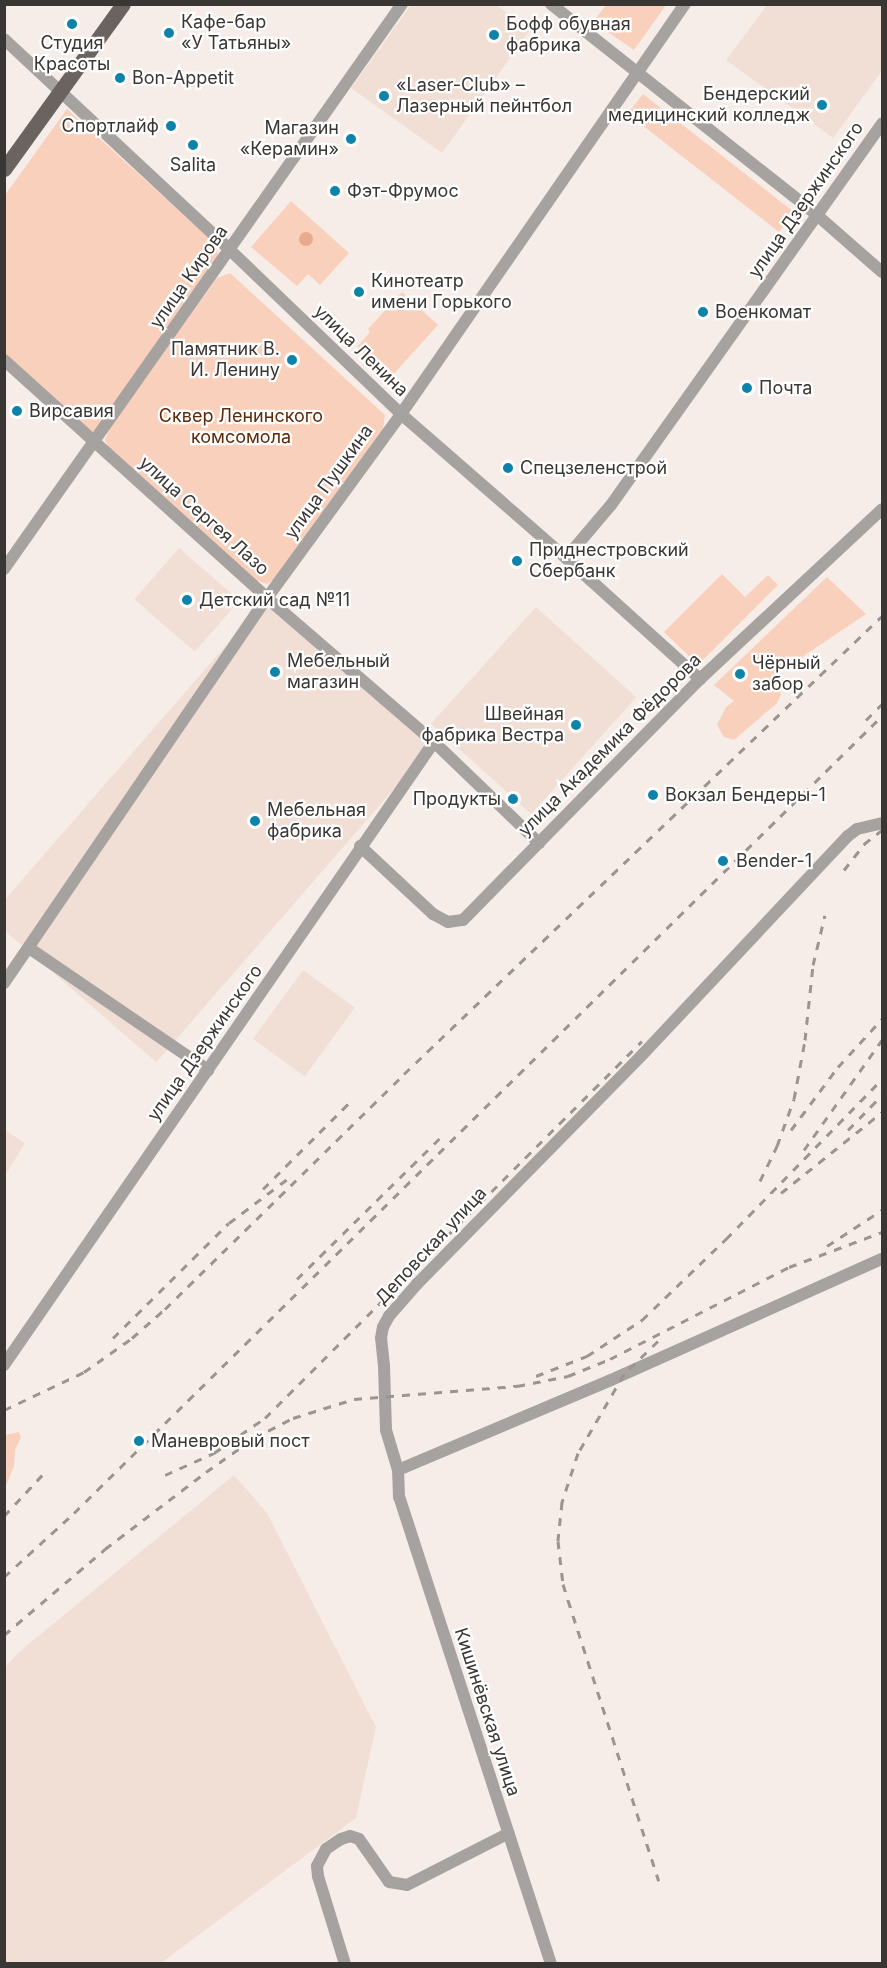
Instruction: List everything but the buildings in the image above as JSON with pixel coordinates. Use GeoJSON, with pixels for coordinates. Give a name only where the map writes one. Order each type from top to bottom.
{"type":"FeatureCollection","features":[{"type":"Feature","properties":{"kind":"main road"},"geometry":{"type":"LineString","coordinates":[[4,170],[123,4]]}},
{"type":"Feature","properties":{"kind":"street","name":"улица Кирова"},"geometry":{"type":"LineString","coordinates":[[4,569],[96,442],[402,4]]}},
{"type":"Feature","properties":{"kind":"street"},"geometry":{"type":"LineString","coordinates":[[551,4],[818,216],[882,272]]}},
{"type":"Feature","properties":{"kind":"street","name":"улица Пушкина"},"geometry":{"type":"LineString","coordinates":[[4,983],[267,598],[401,414],[685,4]]}},
{"type":"Feature","properties":{"kind":"street","name":"улица Ленина"},"geometry":{"type":"LineString","coordinates":[[4,39],[230,250],[401,414],[700,679]]}},
{"type":"Feature","properties":{"kind":"street","name":"улица Дзержинского"},"geometry":{"type":"LineString","coordinates":[[566,558],[611,505],[882,123]]}},
{"type":"Feature","properties":{"kind":"street","name":"улица Сергея Лазо"},"geometry":{"type":"LineString","coordinates":[[4,360],[267,598],[434,742],[539,843]]}},
{"type":"Feature","properties":{"kind":"street","name":"улица Академика Фёдорова"},"geometry":{"type":"LineString","coordinates":[[360,846],[441,920],[456,922],[469,916],[700,679],[882,509]]}},
{"type":"Feature","properties":{"kind":"street","name":"улица Дзержинского"},"geometry":{"type":"LineString","coordinates":[[4,1365],[299,941],[360,846],[434,742]]}},
{"type":"Feature","properties":{"kind":"street","name":"Деповская улица"},"geometry":{"type":"LineString","coordinates":[[398,1470],[386,1430],[381,1338],[389,1316],[456,1243],[750,942],[848,836],[857,830],[882,823]]}},
{"type":"Feature","properties":{"kind":"street"},"geometry":{"type":"LineString","coordinates":[[29,948],[208,1070]]}},
{"type":"Feature","properties":{"kind":"street"},"geometry":{"type":"LineString","coordinates":[[398,1470],[611,1380],[882,1259]]}},
{"type":"Feature","properties":{"kind":"street","name":"Кишинёвская улица"},"geometry":{"type":"LineString","coordinates":[[398,1470],[399,1497],[551,1964]]}},
{"type":"Feature","properties":{"kind":"street"},"geometry":{"type":"LineString","coordinates":[[345,1964],[317,1866],[326,1849],[350,1836],[359,1839],[389,1882],[407,1885],[509,1833]]}},
{"type":"Feature","properties":{"kind":"shaded area"},"geometry":{"type":"Polygon","coordinates":[[[411,5],[496,5],[531,29],[442,153],[351,88],[411,5]]]}},
{"type":"Feature","properties":{"kind":"shaded area","name":"Бендерский медицинский колледж"},"geometry":{"type":"Polygon","coordinates":[[[767,5],[882,5],[882,71],[833,138],[726,60],[767,5]]]}},
{"type":"Feature","properties":{"kind":"shaded area"},"geometry":{"type":"Polygon","coordinates":[[[306,232],[311,234],[313,239],[311,244],[306,246],[301,244],[299,239],[301,234],[306,232]]]}},
{"type":"Feature","properties":{"kind":"shaded area","name":"Детский сад №11"},"geometry":{"type":"Polygon","coordinates":[[[179,548],[239,600],[195,652],[134,599],[179,548]]]}},
{"type":"Feature","properties":{"kind":"shaded area"},"geometry":{"type":"Polygon","coordinates":[[[267,598],[434,743],[156,1062],[4,930],[4,901],[267,598]]]}},
{"type":"Feature","properties":{"kind":"shaded area"},"geometry":{"type":"Polygon","coordinates":[[[536,607],[636,697],[531,814],[431,724],[536,607]]]}},
{"type":"Feature","properties":{"kind":"shaded area"},"geometry":{"type":"Polygon","coordinates":[[[303,970],[355,1008],[305,1076],[253,1039],[303,970]]]}},
{"type":"Feature","properties":{"kind":"shaded area"},"geometry":{"type":"Polygon","coordinates":[[[5,1130],[25,1143],[5,1176],[5,1130]]]}},
{"type":"Feature","properties":{"kind":"shaded area"},"geometry":{"type":"Polygon","coordinates":[[[234,1475],[267,1513],[376,1727],[356,1818],[161,1963],[5,1963],[5,1667],[19,1652],[234,1475]]]}},
{"type":"Feature","properties":{"kind":"green space"},"geometry":{"type":"Polygon","coordinates":[[[606,5],[666,5],[634,50],[593,22],[606,5]]]}},
{"type":"Feature","properties":{"kind":"green space"},"geometry":{"type":"Polygon","coordinates":[[[643,94],[794,212],[779,232],[628,114],[643,94]]]}},
{"type":"Feature","properties":{"kind":"green space"},"geometry":{"type":"Polygon","coordinates":[[[67,109],[217,245],[219,267],[96,442],[5,360],[5,195],[67,109]]]}},
{"type":"Feature","properties":{"kind":"green space"},"geometry":{"type":"Polygon","coordinates":[[[291,201],[349,253],[320,285],[308,274],[297,286],[251,247],[291,201]]]}},
{"type":"Feature","properties":{"kind":"green space","name":"Сквер Ленинского комсомола"},"geometry":{"type":"Polygon","coordinates":[[[230,273],[385,415],[383,429],[273,580],[267,584],[251,578],[111,451],[105,440],[110,428],[217,278],[230,273]]]}},
{"type":"Feature","properties":{"kind":"green space"},"geometry":{"type":"Polygon","coordinates":[[[402,292],[438,325],[391,377],[357,347],[370,332],[368,329],[402,292]]]}},
{"type":"Feature","properties":{"kind":"green space"},"geometry":{"type":"Polygon","coordinates":[[[722,574],[745,597],[768,575],[778,585],[698,665],[664,632],[722,574]]]}},
{"type":"Feature","properties":{"kind":"green space"},"geometry":{"type":"Polygon","coordinates":[[[827,577],[866,614],[771,678],[781,694],[777,703],[734,740],[724,737],[717,725],[726,707],[734,701],[714,685],[827,577]]]}},
{"type":"Feature","properties":{"kind":"green space"},"geometry":{"type":"Polygon","coordinates":[[[19,1432],[21,1437],[15,1450],[14,1466],[5,1488],[5,1435],[19,1432]]]}},
{"type":"Feature","properties":{"kind":"railway"},"geometry":{"type":"LineString","coordinates":[[4,1410],[84,1372],[132,1338],[165,1309],[404,1074],[882,616]]}},
{"type":"Feature","properties":{"kind":"railway"},"geometry":{"type":"LineString","coordinates":[[866,720],[882,704]]}},
{"type":"Feature","properties":{"kind":"railway"},"geometry":{"type":"LineString","coordinates":[[4,1577],[74,1513],[882,716]]}},
{"type":"Feature","properties":{"kind":"railway"},"geometry":{"type":"LineString","coordinates":[[844,870],[864,844],[882,830]]}},
{"type":"Feature","properties":{"kind":"railway"},"geometry":{"type":"LineString","coordinates":[[760,1181],[777,1146],[794,1099],[805,1040],[813,965],[825,915]]}},
{"type":"Feature","properties":{"kind":"railway"},"geometry":{"type":"LineString","coordinates":[[791,1130],[838,1067],[882,1019]]}},
{"type":"Feature","properties":{"kind":"railway"},"geometry":{"type":"LineString","coordinates":[[804,1150],[882,1040]]}},
{"type":"Feature","properties":{"kind":"railway"},"geometry":{"type":"LineString","coordinates":[[165,1475],[214,1453],[265,1418],[642,1041]]}},
{"type":"Feature","properties":{"kind":"railway"},"geometry":{"type":"LineString","coordinates":[[536,1376],[587,1356],[642,1320],[726,1239],[882,1079]]}},
{"type":"Feature","properties":{"kind":"railway"},"geometry":{"type":"LineString","coordinates":[[848,1130],[882,1095]]}},
{"type":"Feature","properties":{"kind":"railway"},"geometry":{"type":"LineString","coordinates":[[263,1189],[352,1100]]}},
{"type":"Feature","properties":{"kind":"railway"},"geometry":{"type":"LineString","coordinates":[[781,1193],[882,1112]]}},
{"type":"Feature","properties":{"kind":"railway"},"geometry":{"type":"LineString","coordinates":[[297,1279],[442,1136]]}},
{"type":"Feature","properties":{"kind":"railway"},"geometry":{"type":"LineString","coordinates":[[113,1338],[229,1223],[290,1177]]}},
{"type":"Feature","properties":{"kind":"railway"},"geometry":{"type":"LineString","coordinates":[[827,1246],[882,1210]]}},
{"type":"Feature","properties":{"kind":"railway"},"geometry":{"type":"LineString","coordinates":[[4,1635],[105,1549],[206,1472],[254,1438],[293,1418],[354,1399],[517,1386],[568,1376],[610,1359],[789,1267],[882,1232]]}},
{"type":"Feature","properties":{"kind":"railway"},"geometry":{"type":"LineString","coordinates":[[658,1341],[624,1374],[578,1453],[562,1502],[558,1541],[563,1584],[659,1881]]}},
{"type":"Feature","properties":{"kind":"railway"},"geometry":{"type":"LineString","coordinates":[[4,1516],[45,1472]]}},
{"type":"Feature","properties":{"kind":"place","name":"Студия Красоты"},"geometry":{"type":"Point","coordinates":[72,24]}},
{"type":"Feature","properties":{"kind":"place","name":"Кафе-бар «У Татьяны»"},"geometry":{"type":"Point","coordinates":[169,33]}},
{"type":"Feature","properties":{"kind":"place","name":"Бофф обувная фабрика"},"geometry":{"type":"Point","coordinates":[494,35]}},
{"type":"Feature","properties":{"kind":"place","name":"Bon-Appetit"},"geometry":{"type":"Point","coordinates":[120,78]}},
{"type":"Feature","properties":{"kind":"place","name":"«Laser-Club» – Лазерный пейнтбол"},"geometry":{"type":"Point","coordinates":[384,96]}},
{"type":"Feature","properties":{"kind":"place","name":"Бендерский медицинский колледж"},"geometry":{"type":"Point","coordinates":[822,105]}},
{"type":"Feature","properties":{"kind":"place","name":"Спортлайф"},"geometry":{"type":"Point","coordinates":[171,126]}},
{"type":"Feature","properties":{"kind":"place","name":"Магазин «Керамин»"},"geometry":{"type":"Point","coordinates":[351,139]}},
{"type":"Feature","properties":{"kind":"place","name":"Salita"},"geometry":{"type":"Point","coordinates":[193,145]}},
{"type":"Feature","properties":{"kind":"place","name":"Фэт-Фрумос"},"geometry":{"type":"Point","coordinates":[335,191]}},
{"type":"Feature","properties":{"kind":"place","name":"Кинотеатр имени Горького"},"geometry":{"type":"Point","coordinates":[359,292]}},
{"type":"Feature","properties":{"kind":"place","name":"Военкомат"},"geometry":{"type":"Point","coordinates":[703,312]}},
{"type":"Feature","properties":{"kind":"place","name":"Памятник В. И. Ленину"},"geometry":{"type":"Point","coordinates":[292,360]}},
{"type":"Feature","properties":{"kind":"place","name":"Почта"},"geometry":{"type":"Point","coordinates":[747,388]}},
{"type":"Feature","properties":{"kind":"place","name":"Вирсавия"},"geometry":{"type":"Point","coordinates":[17,411]}},
{"type":"Feature","properties":{"kind":"place","name":"Спецзеленстрой"},"geometry":{"type":"Point","coordinates":[508,468]}},
{"type":"Feature","properties":{"kind":"place","name":"Приднестровский Сбербанк"},"geometry":{"type":"Point","coordinates":[517,561]}},
{"type":"Feature","properties":{"kind":"place","name":"Детский сад №11"},"geometry":{"type":"Point","coordinates":[187,600]}},
{"type":"Feature","properties":{"kind":"place","name":"Мебельный магазин"},"geometry":{"type":"Point","coordinates":[275,672]}},
{"type":"Feature","properties":{"kind":"place","name":"Чёрный забор"},"geometry":{"type":"Point","coordinates":[740,674]}},
{"type":"Feature","properties":{"kind":"place","name":"Швейная фабрика Вестра"},"geometry":{"type":"Point","coordinates":[576,725]}},
{"type":"Feature","properties":{"kind":"place","name":"Вокзал Бендеры-1"},"geometry":{"type":"Point","coordinates":[653,795]}},
{"type":"Feature","properties":{"kind":"place","name":"Продукты"},"geometry":{"type":"Point","coordinates":[513,799]}},
{"type":"Feature","properties":{"kind":"place","name":"Мебельная фабрика"},"geometry":{"type":"Point","coordinates":[255,821]}},
{"type":"Feature","properties":{"kind":"place","name":"Bender-1"},"geometry":{"type":"Point","coordinates":[723,861]}},
{"type":"Feature","properties":{"kind":"place","name":"Маневровый пост"},"geometry":{"type":"Point","coordinates":[139,1441]}}]}
